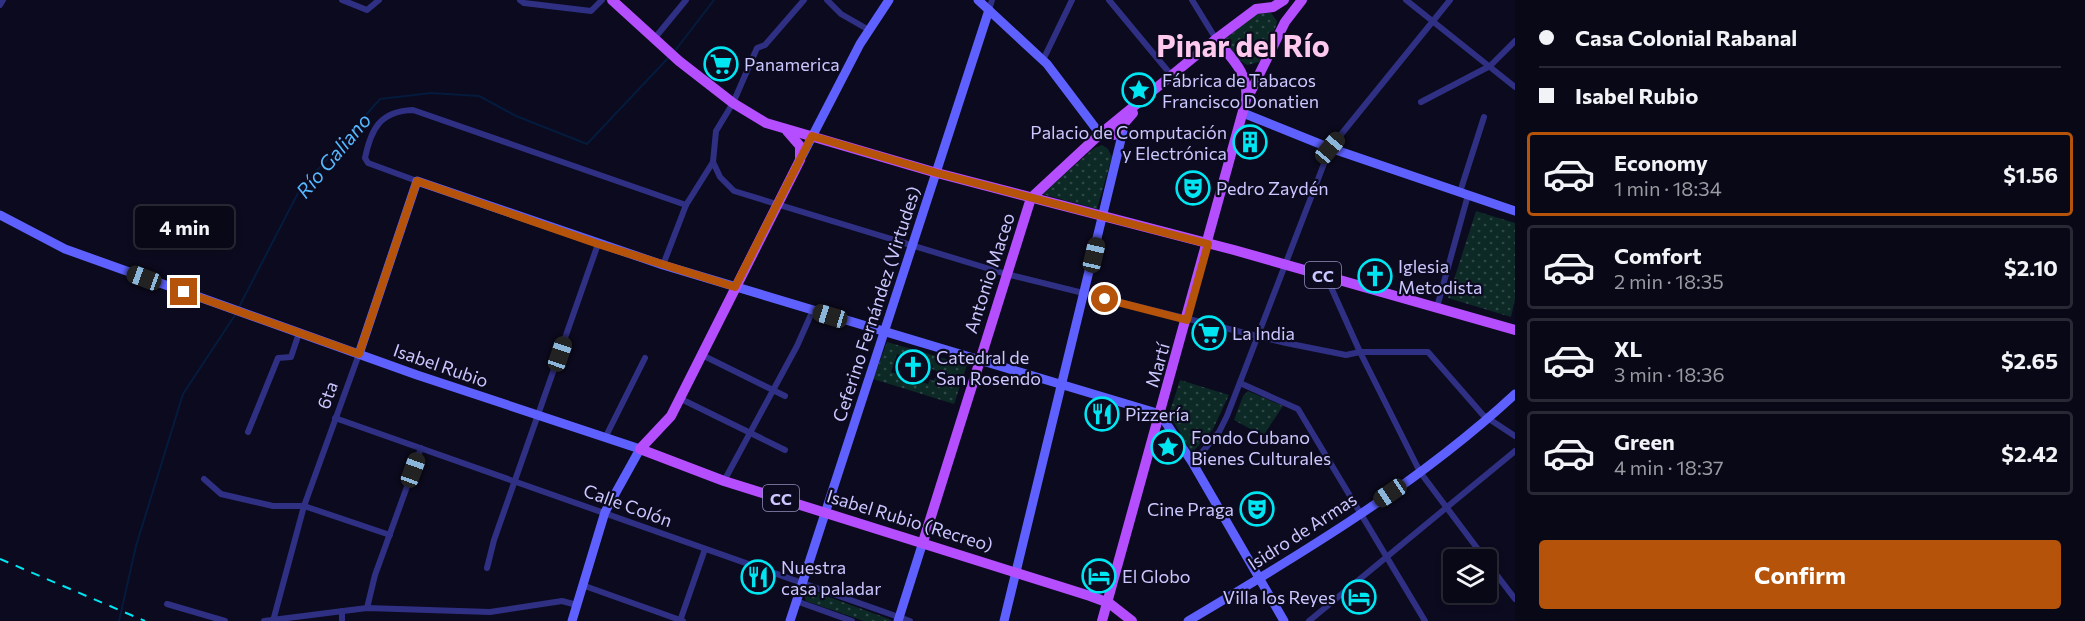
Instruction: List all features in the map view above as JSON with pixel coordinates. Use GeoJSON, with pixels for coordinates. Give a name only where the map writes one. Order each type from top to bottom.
{"type":"FeatureCollection","features":[{"type":"Feature","properties":{"kind":"main road","name":"CC"},"geometry":{"type":"LineString","coordinates":[[612,0],[679,61],[733,103],[766,123],[937,173],[1284,264],[1515,330]]}},
{"type":"Feature","properties":{"kind":"main road","name":"Antonio Maceo"},"geometry":{"type":"LineString","coordinates":[[923,542],[1031,198],[1100,134],[1216,39],[1256,9],[1273,7],[1284,0]]}},
{"type":"Feature","properties":{"kind":"main road"},"geometry":{"type":"LineString","coordinates":[[1246,100],[1285,22],[1302,0]]}},
{"type":"Feature","properties":{"kind":"main road"},"geometry":{"type":"LineString","coordinates":[[1273,7],[1285,22]]}},
{"type":"Feature","properties":{"kind":"main road"},"geometry":{"type":"LineString","coordinates":[[1216,39],[1243,72],[1247,86],[1246,100]]}},
{"type":"Feature","properties":{"kind":"main road"},"geometry":{"type":"LineString","coordinates":[[1243,72],[1251,74],[1260,70]]}},
{"type":"Feature","properties":{"kind":"main road","name":"Martí"},"geometry":{"type":"LineString","coordinates":[[1102,621],[1246,100]]}},
{"type":"Feature","properties":{"kind":"main road","name":"Antonio Maceo"},"geometry":{"type":"LineString","coordinates":[[1100,134],[1114,135],[1124,127],[1138,105]]}},
{"type":"Feature","properties":{"kind":"main road"},"geometry":{"type":"LineString","coordinates":[[640,449],[664,426],[681,399],[800,160],[800,146],[796,138],[785,128]]}},
{"type":"Feature","properties":{"kind":"main road","name":"Isabel Rubio (Recreo)"},"geometry":{"type":"LineString","coordinates":[[640,449],[724,481],[923,542],[1108,603],[1132,621]]}},
{"type":"Feature","properties":{"kind":"main road","name":"Martí"},"geometry":{"type":"LineString","coordinates":[[1106,621],[1108,603]]}},
{"type":"Feature","properties":{"kind":"street"},"geometry":{"type":"LineString","coordinates":[[0,5],[3,0]]}},
{"type":"Feature","properties":{"kind":"street"},"geometry":{"type":"LineString","coordinates":[[342,0],[367,10],[379,0]]}},
{"type":"Feature","properties":{"kind":"street"},"geometry":{"type":"LineString","coordinates":[[520,0],[524,3],[591,11],[602,0]]}},
{"type":"Feature","properties":{"kind":"street"},"geometry":{"type":"LineString","coordinates":[[654,39],[686,0]]}},
{"type":"Feature","properties":{"kind":"street"},"geometry":{"type":"LineString","coordinates":[[663,265],[686,205],[713,162],[716,131],[733,103],[757,48],[765,45],[804,0]]}},
{"type":"Feature","properties":{"kind":"street"},"geometry":{"type":"LineString","coordinates":[[826,0],[841,14],[869,30]]}},
{"type":"Feature","properties":{"kind":"street"},"geometry":{"type":"LineString","coordinates":[[800,160],[869,30],[890,0]]}},
{"type":"Feature","properties":{"kind":"street"},"geometry":{"type":"LineString","coordinates":[[978,0],[1043,60],[1100,134]]}},
{"type":"Feature","properties":{"kind":"street","name":"Ceferino Fernández (Virtudes)"},"geometry":{"type":"LineString","coordinates":[[796,601],[992,0]]}},
{"type":"Feature","properties":{"kind":"street"},"geometry":{"type":"LineString","coordinates":[[1043,60],[1072,0]]}},
{"type":"Feature","properties":{"kind":"street"},"geometry":{"type":"LineString","coordinates":[[1109,0],[1172,76]]}},
{"type":"Feature","properties":{"kind":"street"},"geometry":{"type":"LineString","coordinates":[[1192,0],[1216,39]]}},
{"type":"Feature","properties":{"kind":"street"},"geometry":{"type":"LineString","coordinates":[[1406,0],[1515,87]]}},
{"type":"Feature","properties":{"kind":"street"},"geometry":{"type":"LineString","coordinates":[[1193,463],[1219,432],[1330,148],[1450,0]]}},
{"type":"Feature","properties":{"kind":"street"},"geometry":{"type":"LineString","coordinates":[[1421,102],[1490,66],[1515,41]]}},
{"type":"Feature","properties":{"kind":"street"},"geometry":{"type":"LineString","coordinates":[[686,205],[413,111],[396,111],[381,119],[368,144],[365,158],[368,163],[417,181],[663,265],[1062,387],[1160,414],[1193,463],[1284,621]]}},
{"type":"Feature","properties":{"kind":"street"},"geometry":{"type":"LineString","coordinates":[[1243,113],[1330,148],[1515,211]]}},
{"type":"Feature","properties":{"kind":"street"},"geometry":{"type":"LineString","coordinates":[[1437,307],[1484,117]]}},
{"type":"Feature","properties":{"kind":"street"},"geometry":{"type":"LineString","coordinates":[[1004,621],[1124,127]]}},
{"type":"Feature","properties":{"kind":"street"},"geometry":{"type":"LineString","coordinates":[[713,162],[720,177],[734,191],[1006,274],[1187,320],[1346,355],[1360,352],[1428,352],[1488,419],[1515,436]]}},
{"type":"Feature","properties":{"kind":"street","name":"6ta"},"geometry":{"type":"LineString","coordinates":[[273,620],[304,506],[359,354],[417,181]]}},
{"type":"Feature","properties":{"kind":"street","name":"Isabel Rubio"},"geometry":{"type":"LineString","coordinates":[[0,215],[65,249],[359,354],[640,449]]}},
{"type":"Feature","properties":{"kind":"street"},"geometry":{"type":"LineString","coordinates":[[487,568],[494,540],[598,244]]}},
{"type":"Feature","properties":{"kind":"street"},"geometry":{"type":"LineString","coordinates":[[1326,276],[1360,352],[1420,472],[1478,549]]}},
{"type":"Feature","properties":{"kind":"street"},"geometry":{"type":"LineString","coordinates":[[724,481],[797,346],[813,310]]}},
{"type":"Feature","properties":{"kind":"street"},"geometry":{"type":"LineString","coordinates":[[248,432],[278,358],[291,357],[299,333]]}},
{"type":"Feature","properties":{"kind":"street"},"geometry":{"type":"LineString","coordinates":[[702,355],[785,396]]}},
{"type":"Feature","properties":{"kind":"street"},"geometry":{"type":"LineString","coordinates":[[605,438],[645,358]]}},
{"type":"Feature","properties":{"kind":"street"},"geometry":{"type":"LineString","coordinates":[[1240,383],[1298,409],[1425,621]]}},
{"type":"Feature","properties":{"kind":"street","name":"Isidro de Armas"},"geometry":{"type":"LineString","coordinates":[[1188,621],[1258,579],[1420,472],[1488,419],[1515,394]]}},
{"type":"Feature","properties":{"kind":"street"},"geometry":{"type":"LineString","coordinates":[[681,399],[750,430],[785,450]]}},
{"type":"Feature","properties":{"kind":"street","name":"Calle Colón"},"geometry":{"type":"LineString","coordinates":[[335,418],[605,512],[802,585],[910,621]]}},
{"type":"Feature","properties":{"kind":"street"},"geometry":{"type":"LineString","coordinates":[[367,608],[375,575],[421,448]]}},
{"type":"Feature","properties":{"kind":"street"},"geometry":{"type":"LineString","coordinates":[[572,621],[605,512],[640,449]]}},
{"type":"Feature","properties":{"kind":"street"},"geometry":{"type":"LineString","coordinates":[[1309,621],[1515,451]]}},
{"type":"Feature","properties":{"kind":"street"},"geometry":{"type":"LineString","coordinates":[[204,479],[221,494],[273,506],[304,506],[390,536]]}},
{"type":"Feature","properties":{"kind":"street","name":"Antonio Maceo"},"geometry":{"type":"LineString","coordinates":[[899,619],[923,542]]}},
{"type":"Feature","properties":{"kind":"street"},"geometry":{"type":"LineString","coordinates":[[582,585],[681,621],[705,549]]}},
{"type":"Feature","properties":{"kind":"street"},"geometry":{"type":"LineString","coordinates":[[1497,575],[1515,599]]}},
{"type":"Feature","properties":{"kind":"street"},"geometry":{"type":"LineString","coordinates":[[264,621],[367,608],[490,612],[562,601],[577,605]]}},
{"type":"Feature","properties":{"kind":"street"},"geometry":{"type":"LineString","coordinates":[[790,621],[796,601],[852,621]]}},
{"type":"Feature","properties":{"kind":"street"},"geometry":{"type":"LineString","coordinates":[[167,604],[225,621]]}},
{"type":"Feature","properties":{"kind":"street"},"geometry":{"type":"LineString","coordinates":[[342,611],[342,621]]}},
{"type":"Feature","properties":{"kind":"green space"},"geometry":{"type":"Polygon","coordinates":[[[1263,9],[1271,13],[1277,21],[1276,26],[1259,62],[1247,65],[1236,58],[1224,40],[1263,9]]]}},
{"type":"Feature","properties":{"kind":"green space"},"geometry":{"type":"Polygon","coordinates":[[[1102,145],[1108,149],[1112,157],[1097,209],[1042,194],[1093,149],[1102,145]]]}},
{"type":"Feature","properties":{"kind":"green space"},"geometry":{"type":"Polygon","coordinates":[[[1476,211],[1515,223],[1515,299],[1511,317],[1448,298],[1476,211]]]}},
{"type":"Feature","properties":{"kind":"green space"},"geometry":{"type":"Polygon","coordinates":[[[887,342],[967,365],[954,404],[873,379],[887,342]],[[897,354],[891,372],[928,384],[930,379],[934,381],[937,371],[932,369],[933,365],[897,354]]]}},
{"type":"Feature","properties":{"kind":"green space"},"geometry":{"type":"Polygon","coordinates":[[[1180,380],[1229,395],[1213,429],[1192,453],[1169,414],[1180,380]]]}},
{"type":"Feature","properties":{"kind":"green space"},"geometry":{"type":"Polygon","coordinates":[[[1248,391],[1283,406],[1263,436],[1234,420],[1243,396],[1248,391]]]}},
{"type":"Feature","properties":{"kind":"green space"},"geometry":{"type":"Polygon","coordinates":[[[810,590],[892,621],[864,621],[806,601],[804,594],[810,590]]]}},
{"type":"Feature","properties":{"kind":"waterway","name":"Río Galiano"},"geometry":{"type":"LineString","coordinates":[[674,52],[714,0]]}},
{"type":"Feature","properties":{"kind":"waterway","name":"Río Galiano"},"geometry":{"type":"LineString","coordinates":[[239,307],[299,191],[380,99],[431,93],[479,96],[516,116],[587,144],[670,56]]}},
{"type":"Feature","properties":{"kind":"waterway","name":"Río Galiano"},"geometry":{"type":"LineString","coordinates":[[119,621],[136,546],[183,394],[237,312]]}},
{"type":"Feature","properties":{"kind":"railway"},"geometry":{"type":"LineString","coordinates":[[0,559],[145,621]]}},
{"type":"Feature","properties":{"kind":"place","name":"Panamerica"},"geometry":{"type":"Point","coordinates":[721,64]}},
{"type":"Feature","properties":{"kind":"place","name":"Fábrica de Tabacos Francisco Donatien"},"geometry":{"type":"Point","coordinates":[1139,90]}},
{"type":"Feature","properties":{"kind":"place","name":"Palacio de Computación y Electrónica"},"geometry":{"type":"Point","coordinates":[1250,142]}},
{"type":"Feature","properties":{"kind":"place","name":"Pedro Zaydén"},"geometry":{"type":"Point","coordinates":[1193,188]}},
{"type":"Feature","properties":{"kind":"place","name":"Iglesia Metodista"},"geometry":{"type":"Point","coordinates":[1375,276]}},
{"type":"Feature","properties":{"kind":"place","name":"La India"},"geometry":{"type":"Point","coordinates":[1209,333]}},
{"type":"Feature","properties":{"kind":"place","name":"Catedral de San Rosendo"},"geometry":{"type":"Point","coordinates":[913,367]}},
{"type":"Feature","properties":{"kind":"place","name":"Pizzería"},"geometry":{"type":"Point","coordinates":[1102,414]}},
{"type":"Feature","properties":{"kind":"place","name":"Fondo Cubano Bienes Culturales"},"geometry":{"type":"Point","coordinates":[1168,447]}},
{"type":"Feature","properties":{"kind":"place","name":"Cine Praga"},"geometry":{"type":"Point","coordinates":[1257,509]}},
{"type":"Feature","properties":{"kind":"place","name":"El Globo"},"geometry":{"type":"Point","coordinates":[1099,576]}},
{"type":"Feature","properties":{"kind":"place","name":"Nuestra casa paladar"},"geometry":{"type":"Point","coordinates":[758,577]}},
{"type":"Feature","properties":{"kind":"place","name":"Villa los Reyes"},"geometry":{"type":"Point","coordinates":[1359,597]}},
{"type":"Feature","properties":{"kind":"district","name":"Pinar del Río"},"geometry":{"type":"Point","coordinates":[1243,44]}},
{"type":"Feature","properties":{"kind":"route"},"geometry":{"type":"LineString","coordinates":[[184,292],[359,354],[417,181],[598,244],[735,287],[812,136],[937,173],[1208,244],[1187,320],[1105,299]]}}]}
